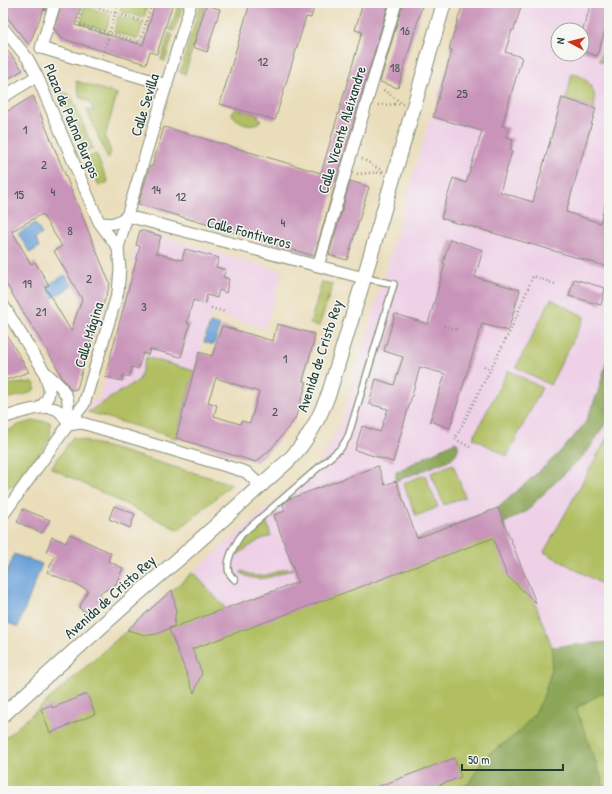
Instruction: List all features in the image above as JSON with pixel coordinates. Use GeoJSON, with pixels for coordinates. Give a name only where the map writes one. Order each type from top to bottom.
{"type":"FeatureCollection","features":[{"type":"Feature","properties":{"kind":"street"},"geometry":{"type":"LineString","coordinates":[[41,48],[55,3]]}},
{"type":"Feature","properties":{"kind":"street","name":"Calle Sevilla"},"geometry":{"type":"LineString","coordinates":[[127,216],[191,3]]}},
{"type":"Feature","properties":{"kind":"street","name":"Calle Vicente Aleixandre"},"geometry":{"type":"LineString","coordinates":[[318,266],[396,3]]}},
{"type":"Feature","properties":{"kind":"street","name":"Avenida de Cristo Rey"},"geometry":{"type":"LineString","coordinates":[[3,716],[133,598],[261,486],[298,451],[310,435],[328,394],[364,278],[444,3]]}},
{"type":"Feature","properties":{"kind":"street"},"geometry":{"type":"LineString","coordinates":[[3,28],[28,60]]}},
{"type":"Feature","properties":{"kind":"street","name":"Plaza de Palma Burgos"},"geometry":{"type":"LineString","coordinates":[[118,248],[99,222],[37,76],[28,60],[41,48],[167,85]]}},
{"type":"Feature","properties":{"kind":"street"},"geometry":{"type":"LineString","coordinates":[[3,97],[37,76]]}},
{"type":"Feature","properties":{"kind":"street"},"geometry":{"type":"LineString","coordinates":[[99,222],[110,224],[115,223],[127,216]]}},
{"type":"Feature","properties":{"kind":"street"},"geometry":{"type":"LineString","coordinates":[[118,248],[127,216]]}},
{"type":"Feature","properties":{"kind":"street","name":"Calle Fontiveros"},"geometry":{"type":"LineString","coordinates":[[127,216],[364,278]]}},
{"type":"Feature","properties":{"kind":"street","name":"Calle Mágina"},"geometry":{"type":"LineString","coordinates":[[3,515],[84,404],[118,292],[120,269],[118,248]]}},
{"type":"Feature","properties":{"kind":"street"},"geometry":{"type":"LineString","coordinates":[[3,304],[44,371],[50,389],[45,403],[39,408]]}},
{"type":"Feature","properties":{"kind":"street"},"geometry":{"type":"LineString","coordinates":[[44,371],[61,387],[67,397],[68,425]]}},
{"type":"Feature","properties":{"kind":"street"},"geometry":{"type":"LineString","coordinates":[[3,418],[39,408],[48,408],[56,409],[63,415],[68,425]]}},
{"type":"Feature","properties":{"kind":"street"},"geometry":{"type":"LineString","coordinates":[[68,425],[82,423],[246,472],[261,486]]}},
{"type":"Feature","properties":{"kind":"lane"},"geometry":{"type":"LineString","coordinates":[[235,580],[230,574],[228,567],[229,560],[235,543],[242,534],[341,448],[348,437],[394,284],[364,278]]}},
{"type":"Feature","properties":{"kind":"path"},"geometry":{"type":"LineString","coordinates":[[146,22],[84,3],[78,24],[140,42],[152,3]]}},
{"type":"Feature","properties":{"kind":"path"},"geometry":{"type":"LineString","coordinates":[[100,65],[118,3]]}},
{"type":"Feature","properties":{"kind":"path"},"geometry":{"type":"LineString","coordinates":[[366,106],[403,104],[372,83]]}},
{"type":"Feature","properties":{"kind":"path"},"geometry":{"type":"LineString","coordinates":[[344,176],[384,172],[352,152]]}},
{"type":"Feature","properties":{"kind":"path"},"geometry":{"type":"LineString","coordinates":[[470,447],[455,439],[512,327],[533,276],[555,284]]}},
{"type":"Feature","properties":{"kind":"path"},"geometry":{"type":"LineString","coordinates":[[211,308],[225,312]]}},
{"type":"Feature","properties":{"kind":"path"},"geometry":{"type":"LineString","coordinates":[[444,326],[458,330]]}},
{"type":"Feature","properties":{"kind":"path"},"geometry":{"type":"LineString","coordinates":[[484,366],[491,370]]}},
{"type":"Feature","properties":{"kind":"shaded area"},"geometry":{"type":"Polygon","coordinates":[[[522,3],[540,5],[541,3],[609,3],[609,689],[552,647],[530,588],[226,609],[193,572],[311,470],[328,449],[344,414],[430,117],[433,118],[452,51],[449,49],[456,26],[508,41],[514,30],[522,3]]]}},
{"type":"Feature","properties":{"kind":"shaded area"},"geometry":{"type":"Polygon","coordinates":[[[140,230],[282,271],[265,328],[211,313],[194,371],[139,380],[88,412],[91,402],[99,398],[105,377],[135,263],[131,261],[140,230]]]}},
{"type":"Feature","properties":{"kind":"green space"},"geometry":{"type":"Polygon","coordinates":[[[122,3],[148,3],[144,18],[120,11],[122,3]]]}},
{"type":"Feature","properties":{"kind":"green space"},"geometry":{"type":"Polygon","coordinates":[[[201,3],[206,3],[185,74],[180,73],[201,3]]]}},
{"type":"Feature","properties":{"kind":"green space"},"geometry":{"type":"Polygon","coordinates":[[[178,6],[182,7],[174,31],[170,30],[178,6]]]}},
{"type":"Feature","properties":{"kind":"green space"},"geometry":{"type":"Polygon","coordinates":[[[85,7],[111,14],[106,30],[81,23],[85,7]]]}},
{"type":"Feature","properties":{"kind":"green space"},"geometry":{"type":"Polygon","coordinates":[[[118,16],[143,23],[138,39],[114,32],[118,16]]]}},
{"type":"Feature","properties":{"kind":"green space"},"geometry":{"type":"Polygon","coordinates":[[[609,27],[609,65],[599,61],[609,27]]]}},
{"type":"Feature","properties":{"kind":"green space"},"geometry":{"type":"Polygon","coordinates":[[[169,33],[173,35],[165,61],[161,60],[169,33]]]}},
{"type":"Feature","properties":{"kind":"green space"},"geometry":{"type":"Polygon","coordinates":[[[571,74],[582,77],[590,85],[593,90],[595,102],[594,108],[566,99],[571,74]]]}},
{"type":"Feature","properties":{"kind":"green space"},"geometry":{"type":"Polygon","coordinates":[[[76,81],[117,94],[105,137],[111,152],[108,159],[87,110],[94,111],[89,101],[80,98],[76,81]]]}},
{"type":"Feature","properties":{"kind":"green space"},"geometry":{"type":"Polygon","coordinates":[[[60,94],[69,94],[72,98],[93,148],[85,151],[60,94]]]}},
{"type":"Feature","properties":{"kind":"green space"},"geometry":{"type":"Polygon","coordinates":[[[237,109],[257,115],[261,120],[258,123],[246,124],[238,120],[232,114],[233,111],[237,109]]]}},
{"type":"Feature","properties":{"kind":"green space"},"geometry":{"type":"Polygon","coordinates":[[[96,154],[108,182],[99,186],[87,158],[96,154]]]}},
{"type":"Feature","properties":{"kind":"green space"},"geometry":{"type":"Polygon","coordinates":[[[322,282],[333,284],[319,326],[310,324],[322,282]]]}},
{"type":"Feature","properties":{"kind":"green space"},"geometry":{"type":"Polygon","coordinates":[[[551,299],[585,317],[550,385],[516,367],[551,299]]]}},
{"type":"Feature","properties":{"kind":"green space"},"geometry":{"type":"Polygon","coordinates":[[[609,353],[609,418],[587,452],[536,501],[529,510],[504,523],[498,508],[556,456],[585,423],[598,392],[609,353]]]}},
{"type":"Feature","properties":{"kind":"green space"},"geometry":{"type":"Polygon","coordinates":[[[146,357],[194,371],[176,438],[88,412],[139,380],[146,357]]]}},
{"type":"Feature","properties":{"kind":"green space"},"geometry":{"type":"Polygon","coordinates":[[[508,370],[542,388],[507,456],[473,438],[508,370]]]}},
{"type":"Feature","properties":{"kind":"green space"},"geometry":{"type":"Polygon","coordinates":[[[33,382],[35,384],[34,390],[31,392],[3,399],[3,385],[33,382]]]}},
{"type":"Feature","properties":{"kind":"green space"},"geometry":{"type":"Polygon","coordinates":[[[34,421],[50,422],[51,437],[21,481],[15,486],[8,486],[3,489],[3,435],[17,426],[34,421]]]}},
{"type":"Feature","properties":{"kind":"green space"},"geometry":{"type":"Polygon","coordinates":[[[609,434],[609,588],[544,552],[609,434]]]}},
{"type":"Feature","properties":{"kind":"green space"},"geometry":{"type":"Polygon","coordinates":[[[73,437],[232,484],[179,530],[51,468],[73,437]]]}},
{"type":"Feature","properties":{"kind":"green space"},"geometry":{"type":"Polygon","coordinates":[[[455,442],[458,444],[457,452],[449,460],[396,481],[396,472],[455,442]]]}},
{"type":"Feature","properties":{"kind":"green space"},"geometry":{"type":"Polygon","coordinates":[[[453,464],[465,497],[444,505],[431,473],[453,464]]]}},
{"type":"Feature","properties":{"kind":"green space"},"geometry":{"type":"Polygon","coordinates":[[[425,475],[438,507],[416,516],[403,483],[425,475]]]}},
{"type":"Feature","properties":{"kind":"green space"},"geometry":{"type":"Polygon","coordinates":[[[498,508],[576,708],[609,689],[609,791],[3,791],[3,740],[193,572],[226,609],[498,508]]]}},
{"type":"Feature","properties":{"kind":"green space"},"geometry":{"type":"Polygon","coordinates":[[[266,519],[271,536],[259,540],[238,554],[235,552],[235,550],[266,519]]]}},
{"type":"Feature","properties":{"kind":"green space"},"geometry":{"type":"Polygon","coordinates":[[[286,569],[293,569],[261,579],[248,577],[241,573],[242,571],[254,576],[261,576],[286,569]]]}},
{"type":"Feature","properties":{"kind":"green space"},"geometry":{"type":"Polygon","coordinates":[[[609,642],[609,689],[576,708],[606,791],[446,791],[468,784],[485,757],[518,733],[535,713],[542,700],[550,676],[552,647],[609,642]]]}},
{"type":"Feature","properties":{"kind":"water"},"geometry":{"type":"Polygon","coordinates":[[[35,223],[42,234],[35,238],[39,247],[30,253],[18,233],[35,223]]]}},
{"type":"Feature","properties":{"kind":"water"},"geometry":{"type":"Polygon","coordinates":[[[65,275],[72,286],[53,298],[46,286],[65,275]]]}},
{"type":"Feature","properties":{"kind":"water"},"geometry":{"type":"Polygon","coordinates":[[[210,323],[220,326],[214,345],[204,342],[210,323]]]}},
{"type":"Feature","properties":{"kind":"water"},"geometry":{"type":"Polygon","coordinates":[[[14,554],[42,564],[18,627],[3,621],[3,583],[14,554]]]}},
{"type":"Feature","properties":{"kind":"building"},"geometry":{"type":"Polygon","coordinates":[[[3,3],[48,3],[45,11],[44,8],[29,45],[3,12],[3,3]]]}},
{"type":"Feature","properties":{"kind":"building"},"geometry":{"type":"Polygon","coordinates":[[[62,3],[82,3],[75,25],[143,45],[155,3],[173,3],[157,54],[150,52],[146,64],[60,38],[54,28],[62,3]]]}},
{"type":"Feature","properties":{"kind":"building"},"geometry":{"type":"Polygon","coordinates":[[[250,3],[315,3],[311,18],[306,17],[275,120],[220,104],[250,3]]]}},
{"type":"Feature","properties":{"kind":"building"},"geometry":{"type":"Polygon","coordinates":[[[363,3],[389,3],[314,256],[138,204],[150,166],[152,167],[164,127],[321,173],[362,32],[355,30],[363,3]]]}},
{"type":"Feature","properties":{"kind":"building"},"geometry":{"type":"Polygon","coordinates":[[[403,3],[423,3],[398,88],[380,82],[403,3]]]}},
{"type":"Feature","properties":{"kind":"building"},"geometry":{"type":"Polygon","coordinates":[[[463,3],[522,3],[514,30],[512,30],[505,52],[522,57],[502,126],[509,128],[506,137],[513,139],[510,150],[512,151],[500,192],[533,202],[562,98],[596,108],[566,212],[600,223],[606,202],[609,202],[609,267],[441,218],[453,178],[466,183],[482,131],[433,117],[452,50],[449,49],[463,3]]]}},
{"type":"Feature","properties":{"kind":"building"},"geometry":{"type":"Polygon","coordinates":[[[591,3],[609,3],[609,17],[597,56],[590,54],[590,22],[585,22],[591,3]]]}},
{"type":"Feature","properties":{"kind":"building"},"geometry":{"type":"Polygon","coordinates":[[[206,5],[220,9],[207,52],[193,47],[206,5]]]}},
{"type":"Feature","properties":{"kind":"building"},"geometry":{"type":"Polygon","coordinates":[[[3,45],[23,70],[3,82],[3,45]]]}},
{"type":"Feature","properties":{"kind":"building"},"geometry":{"type":"Polygon","coordinates":[[[33,96],[110,284],[86,356],[77,389],[71,390],[63,379],[3,279],[3,114],[33,96]],[[42,214],[12,231],[31,264],[35,262],[49,285],[45,287],[71,331],[82,299],[54,251],[62,246],[42,214]]]}},
{"type":"Feature","properties":{"kind":"building"},"geometry":{"type":"Polygon","coordinates":[[[350,181],[369,187],[347,260],[329,255],[350,181]]]}},
{"type":"Feature","properties":{"kind":"building"},"geometry":{"type":"Polygon","coordinates":[[[140,230],[161,236],[156,253],[182,260],[185,249],[219,258],[216,267],[226,270],[223,277],[229,279],[226,293],[219,290],[217,298],[207,295],[205,304],[193,300],[187,323],[190,324],[181,357],[150,349],[148,355],[143,353],[138,369],[132,367],[129,377],[123,375],[122,381],[105,377],[140,246],[136,245],[140,230]]]}},
{"type":"Feature","properties":{"kind":"building"},"geometry":{"type":"Polygon","coordinates":[[[450,239],[483,250],[475,277],[520,290],[508,331],[482,324],[450,428],[430,421],[445,374],[420,367],[393,462],[355,450],[362,426],[380,432],[388,409],[369,404],[376,379],[394,385],[403,357],[384,351],[395,314],[428,324],[445,264],[443,263],[450,239]]]}},
{"type":"Feature","properties":{"kind":"building"},"geometry":{"type":"Polygon","coordinates":[[[574,279],[605,288],[601,305],[569,296],[574,279]]]}},
{"type":"Feature","properties":{"kind":"building"},"geometry":{"type":"Polygon","coordinates":[[[277,324],[314,334],[314,341],[303,381],[307,382],[295,419],[271,449],[256,462],[176,438],[199,352],[212,356],[222,326],[273,341],[277,324]],[[216,378],[208,402],[217,405],[214,416],[240,424],[241,421],[250,423],[259,392],[216,378]]]}},
{"type":"Feature","properties":{"kind":"building"},"geometry":{"type":"Polygon","coordinates":[[[3,329],[29,372],[3,381],[3,329]]]}},
{"type":"Feature","properties":{"kind":"building"},"geometry":{"type":"Polygon","coordinates":[[[378,466],[385,485],[396,481],[417,538],[498,508],[536,603],[507,576],[493,538],[192,649],[202,673],[194,693],[169,629],[298,582],[274,515],[285,511],[283,504],[289,499],[378,466]]]}},
{"type":"Feature","properties":{"kind":"building"},"geometry":{"type":"Polygon","coordinates":[[[114,506],[135,514],[130,528],[109,519],[114,506]]]}},
{"type":"Feature","properties":{"kind":"building"},"geometry":{"type":"Polygon","coordinates":[[[23,509],[50,520],[42,533],[17,522],[23,509]]]}},
{"type":"Feature","properties":{"kind":"building"},"geometry":{"type":"Polygon","coordinates":[[[70,534],[111,553],[108,561],[123,568],[116,584],[99,594],[104,599],[88,613],[79,608],[88,590],[47,572],[55,556],[46,552],[52,537],[66,543],[70,534]]]}},
{"type":"Feature","properties":{"kind":"building"},"geometry":{"type":"Polygon","coordinates":[[[172,590],[176,608],[174,626],[157,634],[151,635],[145,635],[127,630],[172,590]]]}},
{"type":"Feature","properties":{"kind":"building"},"geometry":{"type":"Polygon","coordinates":[[[87,694],[95,714],[50,733],[41,709],[51,705],[52,708],[87,694]]]}},
{"type":"Feature","properties":{"kind":"building"},"geometry":{"type":"Polygon","coordinates":[[[454,758],[461,777],[424,791],[369,791],[369,790],[454,758]]]}}]}
